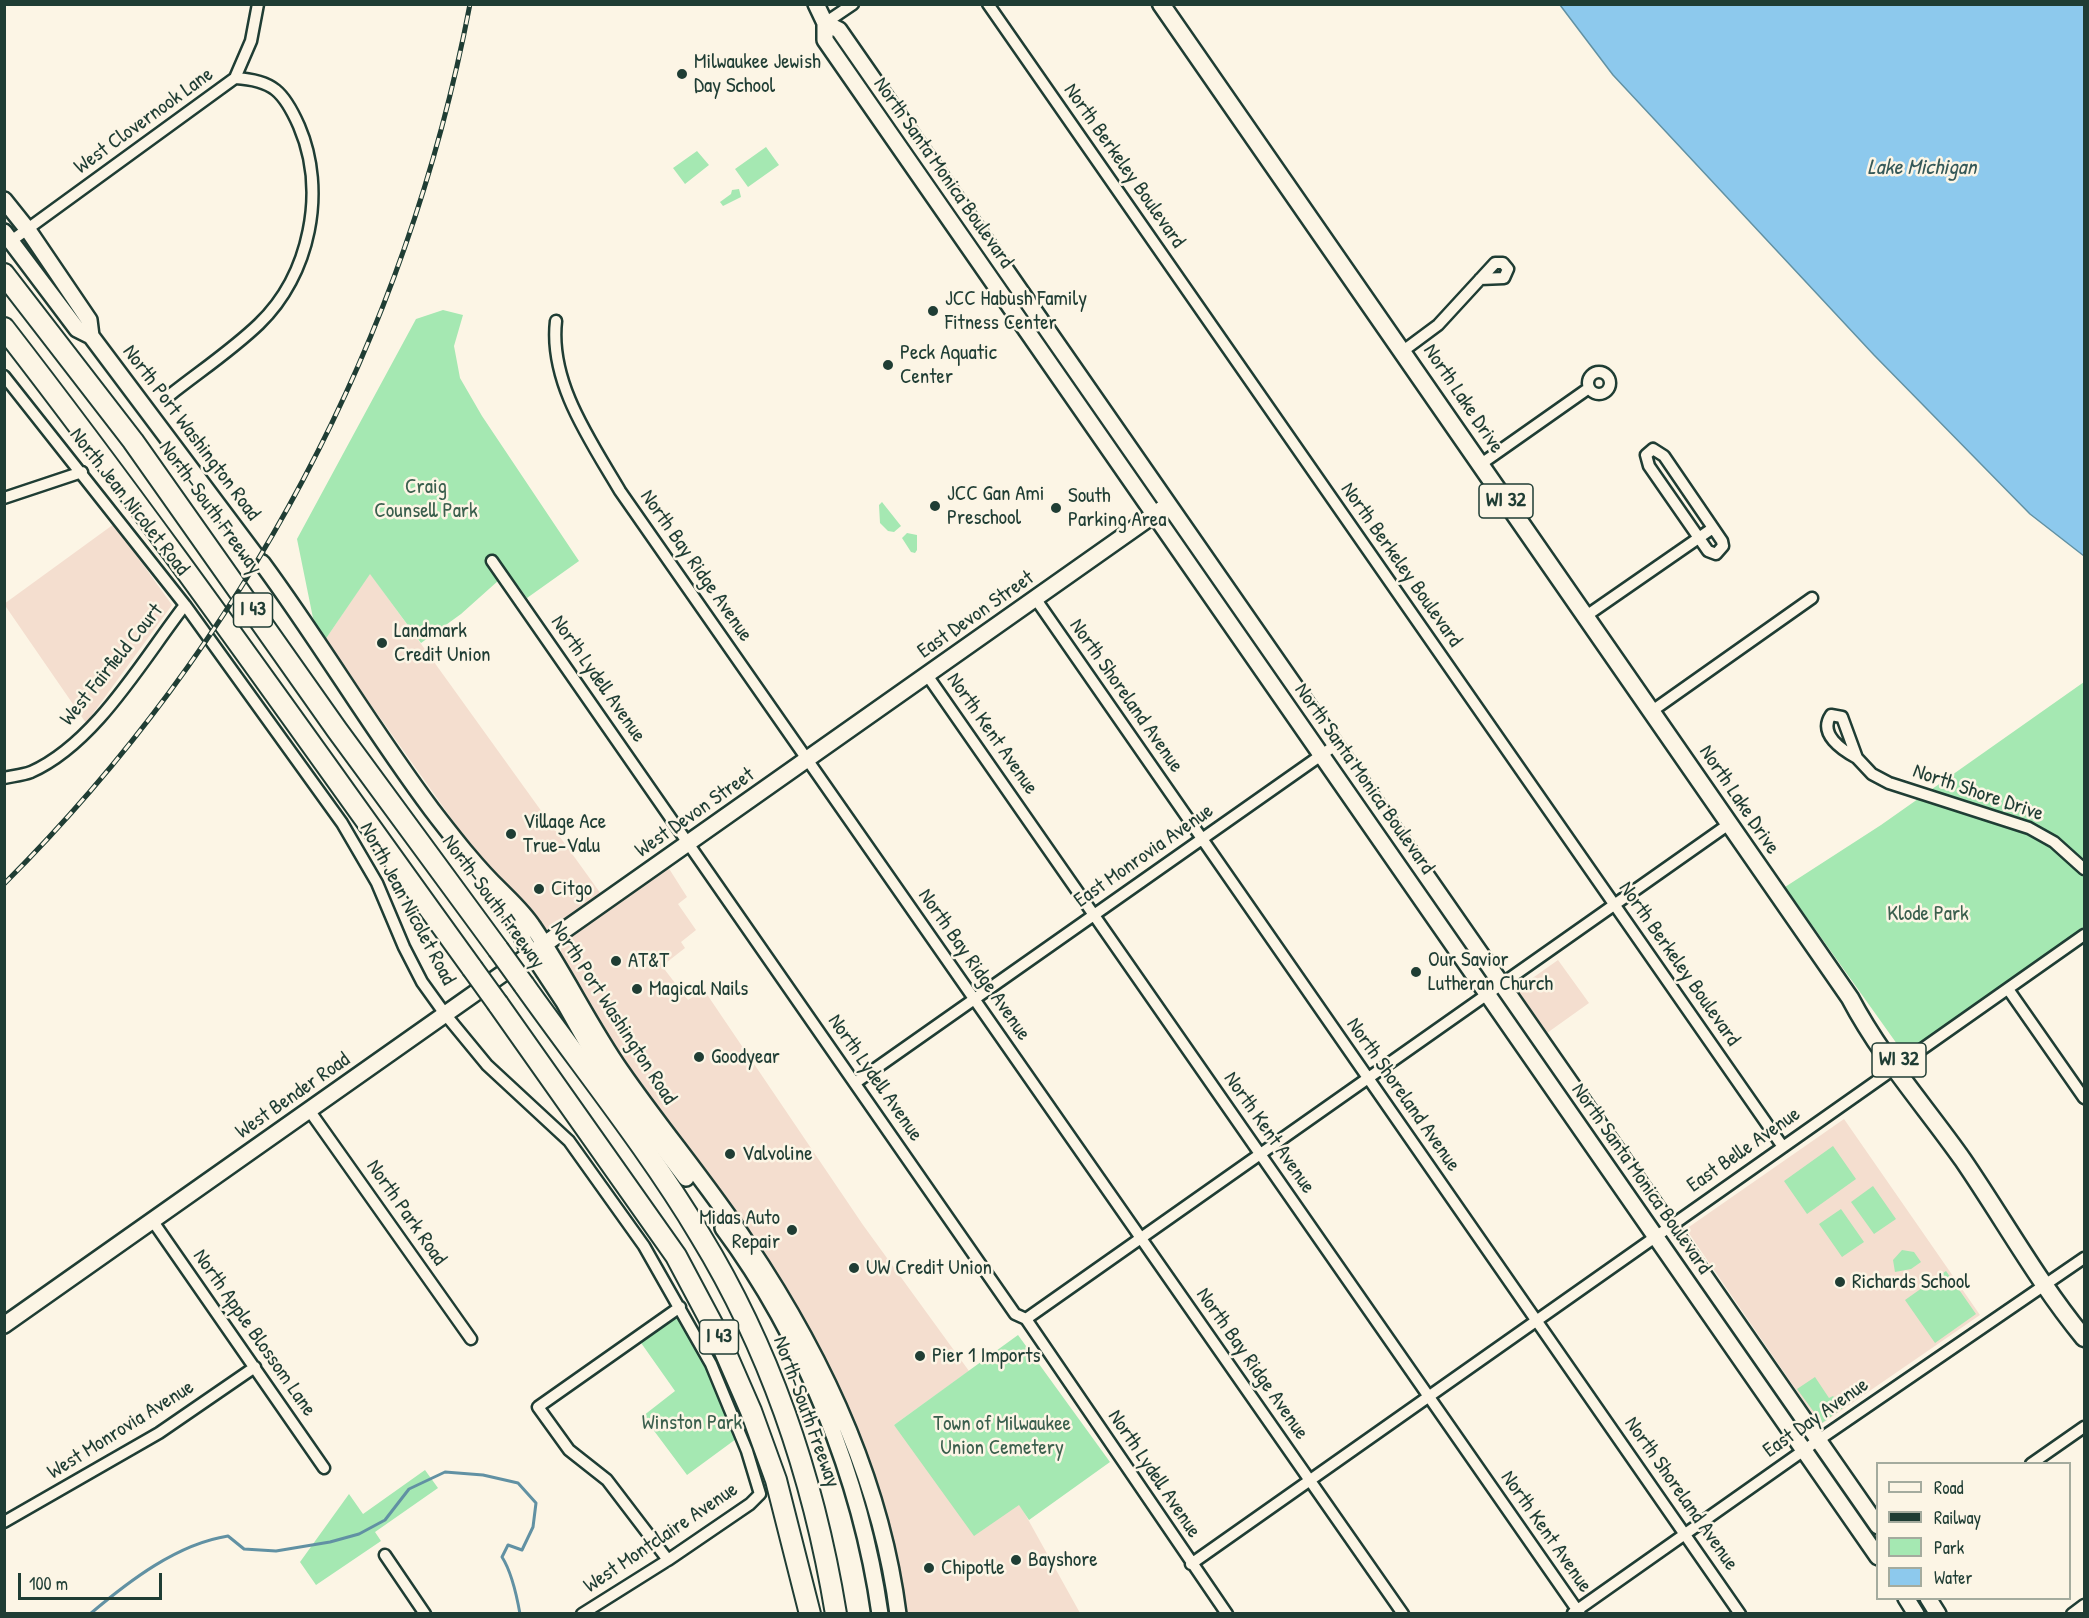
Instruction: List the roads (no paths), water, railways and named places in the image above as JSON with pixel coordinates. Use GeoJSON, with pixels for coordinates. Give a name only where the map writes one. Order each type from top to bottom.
{"type":"FeatureCollection","features":[{"type":"Feature","properties":{"kind":"highway","name":"North-South Freeway"},"geometry":{"type":"LineString","coordinates":[[4,274],[133,441],[337,730],[524,985],[701,1236],[764,1357],[807,1477],[826,1557],[836,1614]]}},
{"type":"Feature","properties":{"kind":"highway","name":"I 43"},"geometry":{"type":"LineString","coordinates":[[4,328],[157,530],[676,1256],[717,1333],[752,1411],[776,1480],[810,1614]]}},
{"type":"Feature","properties":{"kind":"main road","name":"North Lake Drive"},"geometry":{"type":"LineString","coordinates":[[1161,4],[2085,1338]]}},
{"type":"Feature","properties":{"kind":"main road","name":"North Lake Drive"},"geometry":{"type":"LineString","coordinates":[[2048,1283],[2085,1326]]}},
{"type":"Feature","properties":{"kind":"street","name":"West Clovernook Lane"},"geometry":{"type":"LineString","coordinates":[[8,236],[28,230],[235,78],[251,41],[258,4]]}},
{"type":"Feature","properties":{"kind":"street","name":"North Santa Monica Boulevard"},"geometry":{"type":"LineString","coordinates":[[816,4],[825,23],[825,40],[1321,755],[1670,1227],[1876,1523]]}},
{"type":"Feature","properties":{"kind":"street"},"geometry":{"type":"LineString","coordinates":[[825,23],[853,4]]}},
{"type":"Feature","properties":{"kind":"street","name":"North Berkeley Boulevard"},"geometry":{"type":"LineString","coordinates":[[988,4],[1783,1147]]}},
{"type":"Feature","properties":{"kind":"street","name":"North Santa Monica Boulevard"},"geometry":{"type":"LineString","coordinates":[[825,23],[839,30],[1337,744],[1655,1237],[1876,1554]]}},
{"type":"Feature","properties":{"kind":"street"},"geometry":{"type":"LineString","coordinates":[[170,395],[266,316],[284,292],[303,254],[312,214],[312,176],[303,136],[289,104],[278,91],[267,84],[235,78]]}},
{"type":"Feature","properties":{"kind":"street","name":"North Port Washington Road"},"geometry":{"type":"LineString","coordinates":[[4,201],[28,230],[89,320],[91,336]]}},
{"type":"Feature","properties":{"kind":"street","name":"North Port Washington Road"},"geometry":{"type":"LineString","coordinates":[[8,236],[77,329],[91,336],[259,559],[407,777],[500,890],[538,950],[598,1062],[734,1243],[782,1322],[800,1358],[854,1491],[880,1614]]}},
{"type":"Feature","properties":{"kind":"street"},"geometry":{"type":"LineString","coordinates":[[1403,351],[1438,325],[1480,279]]}},
{"type":"Feature","properties":{"kind":"street","name":"North Bay Ridge Avenue"},"geometry":{"type":"LineString","coordinates":[[556,321],[553,343],[568,394],[594,447],[620,491],[1402,1614]]}},
{"type":"Feature","properties":{"kind":"street","name":"North Jean Nicolet Road"},"geometry":{"type":"LineString","coordinates":[[4,376],[185,605],[342,823],[377,883],[404,947],[422,982],[445,1014],[487,1065],[569,1141],[648,1252],[720,1384],[759,1484],[760,1494]]}},
{"type":"Feature","properties":{"kind":"street"},"geometry":{"type":"LineString","coordinates":[[1480,464],[1589,388]]}},
{"type":"Feature","properties":{"kind":"street"},"geometry":{"type":"LineString","coordinates":[[1657,449],[1664,456],[1713,528],[1722,541],[1720,552],[1712,554],[1699,539],[1649,466],[1646,460],[1648,451],[1657,449]]}},
{"type":"Feature","properties":{"kind":"street"},"geometry":{"type":"LineString","coordinates":[[4,498],[82,472]]}},
{"type":"Feature","properties":{"kind":"street","name":"East Devon Street"},"geometry":{"type":"LineString","coordinates":[[807,759],[1169,505]]}},
{"type":"Feature","properties":{"kind":"street"},"geometry":{"type":"LineString","coordinates":[[1586,616],[1713,528]]}},
{"type":"Feature","properties":{"kind":"street","name":"North Lydell Avenue"},"geometry":{"type":"LineString","coordinates":[[492,561],[1015,1314],[1026,1319],[1227,1614]]}},
{"type":"Feature","properties":{"kind":"street","name":"North Shoreland Avenue"},"geometry":{"type":"LineString","coordinates":[[1035,598],[1740,1614]]}},
{"type":"Feature","properties":{"kind":"street"},"geometry":{"type":"LineString","coordinates":[[1652,711],[1812,598]]}},
{"type":"Feature","properties":{"kind":"street","name":"West Fairfield Court"},"geometry":{"type":"LineString","coordinates":[[4,778],[31,772],[70,747],[104,713],[185,605]]}},
{"type":"Feature","properties":{"kind":"street","name":"North Kent Avenue"},"geometry":{"type":"LineString","coordinates":[[927,675],[1577,1612]]}},
{"type":"Feature","properties":{"kind":"street","name":"East Monrovia Avenue"},"geometry":{"type":"LineString","coordinates":[[974,1000],[1337,744]]}},
{"type":"Feature","properties":{"kind":"street","name":"West Devon Street"},"geometry":{"type":"LineString","coordinates":[[606,901],[807,759]]}},
{"type":"Feature","properties":{"kind":"street","name":"North Shore Drive"},"geometry":{"type":"LineString","coordinates":[[1857,759],[1872,774],[1889,783],[2029,828],[2054,842],[2085,869]]}},
{"type":"Feature","properties":{"kind":"street"},"geometry":{"type":"LineString","coordinates":[[1026,1319],[1729,824]]}},
{"type":"Feature","properties":{"kind":"street","name":"West Bender Road"},"geometry":{"type":"LineString","coordinates":[[4,1325],[606,901]]}},
{"type":"Feature","properties":{"kind":"street","name":"East Belle Avenue"},"geometry":{"type":"LineString","coordinates":[[1191,1563],[2085,935]]}},
{"type":"Feature","properties":{"kind":"street","name":"North Port Washington Road"},"geometry":{"type":"LineString","coordinates":[[538,950],[568,980],[608,1052],[744,1239],[809,1346],[841,1412],[869,1485],[896,1590],[898,1614]]}},
{"type":"Feature","properties":{"kind":"street"},"geometry":{"type":"LineString","coordinates":[[2008,989],[2085,1098]]}},
{"type":"Feature","properties":{"kind":"street"},"geometry":{"type":"LineString","coordinates":[[855,1083],[974,1000]]}},
{"type":"Feature","properties":{"kind":"street","name":"North Park Road"},"geometry":{"type":"LineString","coordinates":[[309,1110],[471,1339]]}},
{"type":"Feature","properties":{"kind":"street","name":"North Apple Blossom Lane"},"geometry":{"type":"LineString","coordinates":[[152,1221],[324,1468]]}},
{"type":"Feature","properties":{"kind":"street","name":"East Day Avenue"},"geometry":{"type":"LineString","coordinates":[[1577,1612],[1804,1450],[2085,1258]]}},
{"type":"Feature","properties":{"kind":"street"},"geometry":{"type":"LineString","coordinates":[[668,1560],[607,1480],[569,1450],[538,1407],[680,1307]]}},
{"type":"Feature","properties":{"kind":"street","name":"West Monrovia Avenue"},"geometry":{"type":"LineString","coordinates":[[4,1522],[159,1432],[255,1367]]}},
{"type":"Feature","properties":{"kind":"street"},"geometry":{"type":"LineString","coordinates":[[2034,1462],[2085,1427]]}},
{"type":"Feature","properties":{"kind":"street","name":"West Montclaire Avenue"},"geometry":{"type":"LineString","coordinates":[[582,1614],[668,1560],[750,1504],[760,1494]]}},
{"type":"Feature","properties":{"kind":"street"},"geometry":{"type":"LineString","coordinates":[[385,1555],[425,1614]]}},
{"type":"Feature","properties":{"kind":"street"},"geometry":{"type":"LineString","coordinates":[[1907,1600],[1916,1614]]}},
{"type":"Feature","properties":{"kind":"street"},"geometry":{"type":"LineString","coordinates":[[1929,1600],[1938,1614]]}},
{"type":"Feature","properties":{"kind":"street"},"geometry":{"type":"LineString","coordinates":[[2072,1614],[2085,1605]]}},
{"type":"Feature","properties":{"kind":"water","name":"Lake Michigan"},"geometry":{"type":"Polygon","coordinates":[[[1560,5],[2084,5],[2084,556],[2030,514],[1874,355],[1613,75],[1560,5]]]}},
{"type":"Feature","properties":{"kind":"waterway"},"geometry":{"type":"LineString","coordinates":[[90,1614],[154,1566],[172,1555],[209,1540],[228,1536],[244,1549],[276,1551],[330,1542],[359,1534],[385,1520],[409,1489],[445,1472],[483,1475],[518,1483],[536,1503],[533,1527],[522,1550],[508,1545],[502,1557],[511,1577],[520,1614]]}},
{"type":"Feature","properties":{"kind":"railway"},"geometry":{"type":"LineString","coordinates":[[4,884],[91,791],[169,692],[240,588],[303,479],[358,366],[404,249],[441,128],[470,4]]}},
{"type":"Feature","properties":{"kind":"place","name":"Milwaukee Jewish Day School"},"geometry":{"type":"Point","coordinates":[682,74]}},
{"type":"Feature","properties":{"kind":"place","name":"JCC Habush Family Fitness Center"},"geometry":{"type":"Point","coordinates":[933,311]}},
{"type":"Feature","properties":{"kind":"place","name":"Peck Aquatic Center"},"geometry":{"type":"Point","coordinates":[888,365]}},
{"type":"Feature","properties":{"kind":"place","name":"JCC Gan Ami Preschool"},"geometry":{"type":"Point","coordinates":[935,506]}},
{"type":"Feature","properties":{"kind":"place","name":"South Parking Area"},"geometry":{"type":"Point","coordinates":[1056,508]}},
{"type":"Feature","properties":{"kind":"place","name":"Landmark Credit Union"},"geometry":{"type":"Point","coordinates":[382,643]}},
{"type":"Feature","properties":{"kind":"place","name":"Village Ace True-Valu"},"geometry":{"type":"Point","coordinates":[511,834]}},
{"type":"Feature","properties":{"kind":"place","name":"Citgo"},"geometry":{"type":"Point","coordinates":[539,889]}},
{"type":"Feature","properties":{"kind":"place","name":"AT&T"},"geometry":{"type":"Point","coordinates":[616,961]}},
{"type":"Feature","properties":{"kind":"place","name":"Our Savior Lutheran Church"},"geometry":{"type":"Point","coordinates":[1416,972]}},
{"type":"Feature","properties":{"kind":"place","name":"Magical Nails"},"geometry":{"type":"Point","coordinates":[637,989]}},
{"type":"Feature","properties":{"kind":"place","name":"Goodyear"},"geometry":{"type":"Point","coordinates":[699,1057]}},
{"type":"Feature","properties":{"kind":"place","name":"Valvoline"},"geometry":{"type":"Point","coordinates":[730,1154]}},
{"type":"Feature","properties":{"kind":"place","name":"Midas Auto Repair"},"geometry":{"type":"Point","coordinates":[792,1230]}},
{"type":"Feature","properties":{"kind":"place","name":"UW Credit Union"},"geometry":{"type":"Point","coordinates":[854,1268]}},
{"type":"Feature","properties":{"kind":"place","name":"Richards School"},"geometry":{"type":"Point","coordinates":[1840,1282]}},
{"type":"Feature","properties":{"kind":"place","name":"Pier 1 Imports"},"geometry":{"type":"Point","coordinates":[920,1356]}},
{"type":"Feature","properties":{"kind":"place","name":"Bayshore"},"geometry":{"type":"Point","coordinates":[1016,1560]}},
{"type":"Feature","properties":{"kind":"place","name":"Chipotle"},"geometry":{"type":"Point","coordinates":[929,1568]}},
{"type":"Feature","properties":{"kind":"park label","name":"Craig Counsell Park"},"geometry":{"type":"Point","coordinates":[426,499]}},
{"type":"Feature","properties":{"kind":"park label","name":"Klode Park"},"geometry":{"type":"Point","coordinates":[1928,914]}},
{"type":"Feature","properties":{"kind":"park label","name":"Winston Park"},"geometry":{"type":"Point","coordinates":[692,1423]}},
{"type":"Feature","properties":{"kind":"park label","name":"Town of Milwaukee Union Cemetery"},"geometry":{"type":"Point","coordinates":[1002,1436]}}]}
